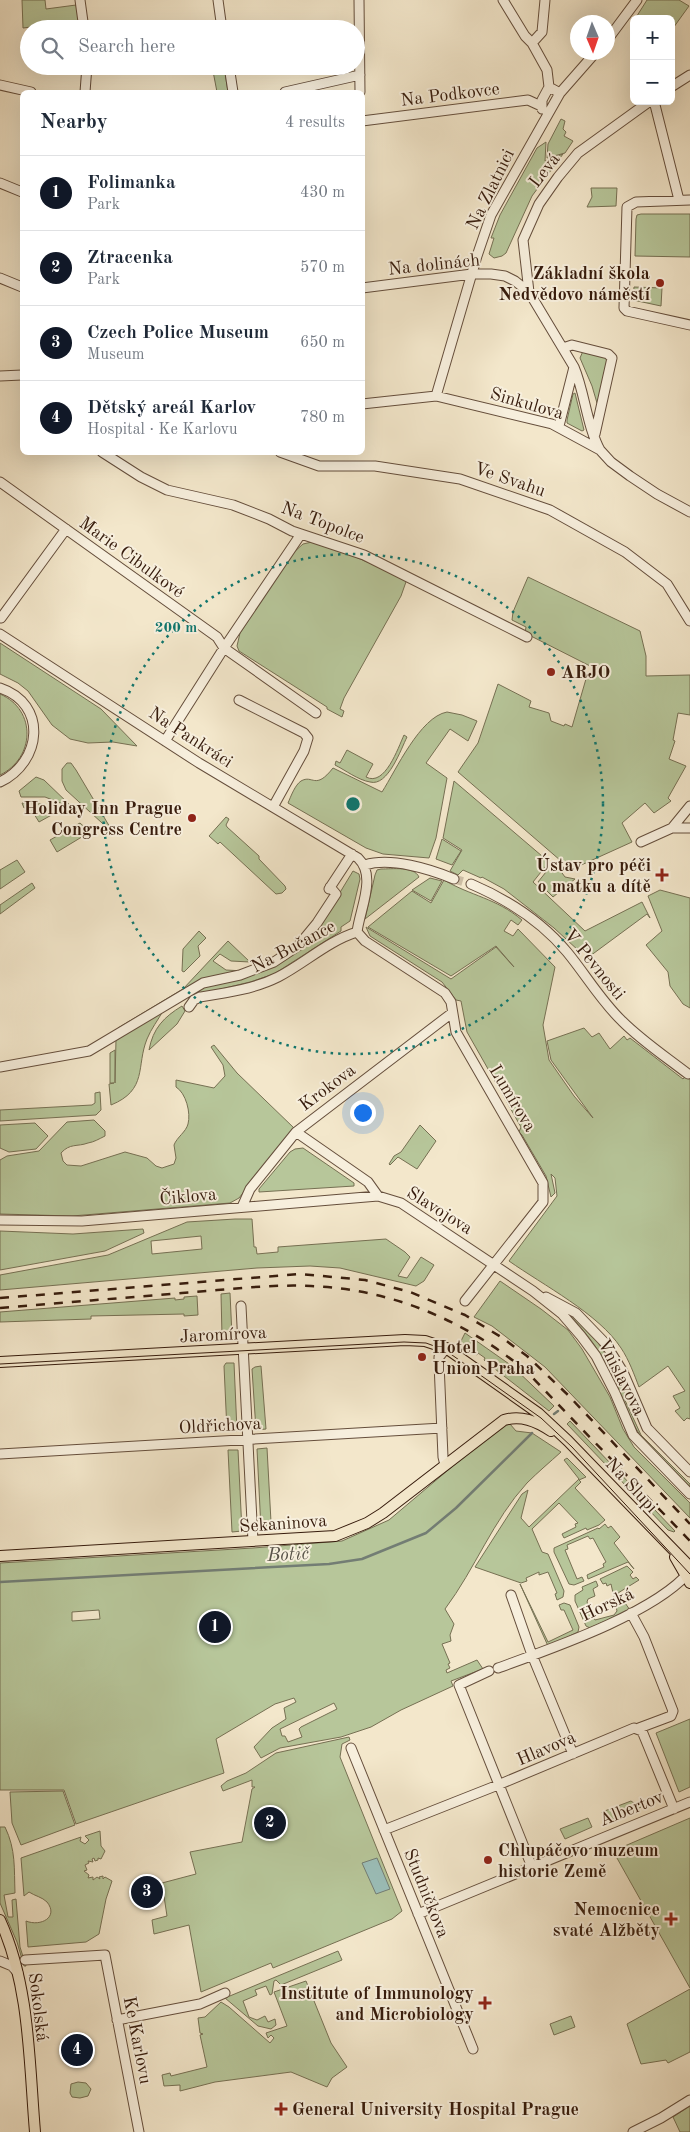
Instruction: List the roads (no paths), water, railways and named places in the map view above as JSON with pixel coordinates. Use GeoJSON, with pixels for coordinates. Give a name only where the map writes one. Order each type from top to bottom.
{"type":"FeatureCollection","features":[{"type":"Feature","properties":{"kind":"main road","name":"Jaromírova"},"geometry":{"type":"LineString","coordinates":[[0,1362],[417,1340],[446,1348]]}},
{"type":"Feature","properties":{"kind":"main road"},"geometry":{"type":"LineString","coordinates":[[446,1348],[538,1413],[568,1440]]}},
{"type":"Feature","properties":{"kind":"main road"},"geometry":{"type":"LineString","coordinates":[[508,1392],[518,1414],[568,1440]]}},
{"type":"Feature","properties":{"kind":"main road","name":"Sekaninova"},"geometry":{"type":"LineString","coordinates":[[0,1556],[335,1536],[367,1523],[383,1514],[504,1420],[526,1419]]}},
{"type":"Feature","properties":{"kind":"main road","name":"Na Slupi"},"geometry":{"type":"LineString","coordinates":[[568,1440],[673,1551],[689,1574]]}},
{"type":"Feature","properties":{"kind":"main road","name":"Sokolská"},"geometry":{"type":"LineString","coordinates":[[0,1920],[11,1945],[20,1975],[35,2132]]}},
{"type":"Feature","properties":{"kind":"street"},"geometry":{"type":"LineString","coordinates":[[80,0],[83,20]]}},
{"type":"Feature","properties":{"kind":"street"},"geometry":{"type":"LineString","coordinates":[[218,0],[221,20]]}},
{"type":"Feature","properties":{"kind":"street"},"geometry":{"type":"LineString","coordinates":[[359,0],[359,20]]}},
{"type":"Feature","properties":{"kind":"street"},"geometry":{"type":"LineString","coordinates":[[503,0],[525,36],[532,43],[547,70],[549,87],[543,96],[541,106],[546,116]]}},
{"type":"Feature","properties":{"kind":"street"},"geometry":{"type":"LineString","coordinates":[[532,43],[542,32],[545,0]]}},
{"type":"Feature","properties":{"kind":"street"},"geometry":{"type":"LineString","coordinates":[[615,29],[638,0]]}},
{"type":"Feature","properties":{"kind":"street"},"geometry":{"type":"LineString","coordinates":[[549,87],[560,93],[590,60]]}},
{"type":"Feature","properties":{"kind":"street"},"geometry":{"type":"LineString","coordinates":[[85,90],[86,75]]}},
{"type":"Feature","properties":{"kind":"street"},"geometry":{"type":"LineString","coordinates":[[230,75],[233,90]]}},
{"type":"Feature","properties":{"kind":"street"},"geometry":{"type":"LineString","coordinates":[[294,90],[360,75],[360,90]]}},
{"type":"Feature","properties":{"kind":"street"},"geometry":{"type":"LineString","coordinates":[[675,84],[690,75]]}},
{"type":"Feature","properties":{"kind":"street"},"geometry":{"type":"LineString","coordinates":[[0,86],[21,90]]}},
{"type":"Feature","properties":{"kind":"street","name":"Na Zlatnici"},"geometry":{"type":"LineString","coordinates":[[436,396],[491,214],[560,93]]}},
{"type":"Feature","properties":{"kind":"street","name":"Na Podkovce"},"geometry":{"type":"LineString","coordinates":[[365,121],[528,100],[541,106]]}},
{"type":"Feature","properties":{"kind":"street","name":"Levá"},"geometry":{"type":"LineString","coordinates":[[528,292],[523,240],[543,197],[578,153],[644,105]]}},
{"type":"Feature","properties":{"kind":"street"},"geometry":{"type":"LineString","coordinates":[[655,105],[679,200]]}},
{"type":"Feature","properties":{"kind":"street"},"geometry":{"type":"LineString","coordinates":[[0,182],[20,191]]}},
{"type":"Feature","properties":{"kind":"street"},"geometry":{"type":"LineString","coordinates":[[690,200],[636,202],[627,207],[624,308],[627,311],[690,325]]}},
{"type":"Feature","properties":{"kind":"street","name":"Na dolinách"},"geometry":{"type":"LineString","coordinates":[[365,288],[472,274],[502,276],[515,281],[528,292],[574,367],[580,380],[594,436],[600,450]]}},
{"type":"Feature","properties":{"kind":"street"},"geometry":{"type":"LineString","coordinates":[[0,278],[20,286]]}},
{"type":"Feature","properties":{"kind":"street"},"geometry":{"type":"LineString","coordinates":[[564,348],[572,345],[608,354],[612,358],[594,436]]}},
{"type":"Feature","properties":{"kind":"street"},"geometry":{"type":"LineString","coordinates":[[559,426],[574,367]]}},
{"type":"Feature","properties":{"kind":"street"},"geometry":{"type":"LineString","coordinates":[[0,376],[20,375]]}},
{"type":"Feature","properties":{"kind":"street","name":"Sinkulova"},"geometry":{"type":"LineString","coordinates":[[365,404],[436,396],[559,426],[600,450],[611,462],[657,494],[690,512]]}},
{"type":"Feature","properties":{"kind":"street","name":"Na Topolce"},"geometry":{"type":"LineString","coordinates":[[107,455],[167,490],[233,505],[301,534],[364,555],[527,637]]}},
{"type":"Feature","properties":{"kind":"street","name":"Ve Svahu"},"geometry":{"type":"LineString","coordinates":[[288,455],[319,466],[375,466],[460,479],[550,510],[625,552],[667,584],[690,621]]}},
{"type":"Feature","properties":{"kind":"street","name":"Marie Cibulkové"},"geometry":{"type":"LineString","coordinates":[[0,482],[217,637],[224,648],[316,713]]}},
{"type":"Feature","properties":{"kind":"street"},"geometry":{"type":"LineString","coordinates":[[1,618],[66,529]]}},
{"type":"Feature","properties":{"kind":"street"},"geometry":{"type":"LineString","coordinates":[[165,741],[224,648],[301,534]]}},
{"type":"Feature","properties":{"kind":"street","name":"Na Pankráci"},"geometry":{"type":"LineString","coordinates":[[1,635],[165,741],[352,854],[365,865]]}},
{"type":"Feature","properties":{"kind":"street"},"geometry":{"type":"LineString","coordinates":[[0,782],[16,773],[25,763],[34,738],[33,726],[27,709],[18,698],[2,688]]}},
{"type":"Feature","properties":{"kind":"street"},"geometry":{"type":"LineString","coordinates":[[239,700],[304,733],[308,738],[304,751],[273,807]]}},
{"type":"Feature","properties":{"kind":"street"},"geometry":{"type":"LineString","coordinates":[[672,828],[690,806]]}},
{"type":"Feature","properties":{"kind":"street"},"geometry":{"type":"LineString","coordinates":[[641,842],[672,828],[690,828]]}},
{"type":"Feature","properties":{"kind":"street"},"geometry":{"type":"LineString","coordinates":[[0,1067],[89,1052],[203,983],[252,971],[286,956],[298,946],[317,923],[336,894],[330,888],[352,854]]}},
{"type":"Feature","properties":{"kind":"street"},"geometry":{"type":"LineString","coordinates":[[358,932],[368,880],[365,865],[415,866],[430,869],[454,878]]}},
{"type":"Feature","properties":{"kind":"street","name":"V Pevnosti"},"geometry":{"type":"LineString","coordinates":[[471,884],[502,898],[541,927],[567,952],[606,1004],[623,1022],[688,1074]]}},
{"type":"Feature","properties":{"kind":"street","name":"Na Bučance"},"geometry":{"type":"LineString","coordinates":[[189,1007],[194,1000],[200,997],[243,989],[276,978],[337,939],[358,932]]}},
{"type":"Feature","properties":{"kind":"street","name":"Lumírova"},"geometry":{"type":"LineString","coordinates":[[358,932],[365,941],[445,993],[450,1002],[456,1032],[543,1183],[543,1202],[465,1301]]}},
{"type":"Feature","properties":{"kind":"street","name":"Krokova"},"geometry":{"type":"LineString","coordinates":[[242,1208],[250,1189],[296,1132],[452,1013]]}},
{"type":"Feature","properties":{"kind":"street","name":"Slavojova"},"geometry":{"type":"LineString","coordinates":[[296,1132],[368,1182],[378,1196],[401,1203],[494,1264]]}},
{"type":"Feature","properties":{"kind":"street","name":"Čiklova"},"geometry":{"type":"LineString","coordinates":[[0,1220],[82,1221],[378,1196]]}},
{"type":"Feature","properties":{"kind":"street","name":"Vnislavova"},"geometry":{"type":"LineString","coordinates":[[494,1264],[562,1314],[582,1336],[606,1374],[633,1436],[690,1494]]}},
{"type":"Feature","properties":{"kind":"street"},"geometry":{"type":"LineString","coordinates":[[533,1291],[564,1305],[593,1328],[620,1365],[647,1428],[690,1472]]}},
{"type":"Feature","properties":{"kind":"street"},"geometry":{"type":"LineString","coordinates":[[241,1306],[253,1541]]}},
{"type":"Feature","properties":{"kind":"street"},"geometry":{"type":"LineString","coordinates":[[446,1348],[439,1360],[442,1428],[446,1465]]}},
{"type":"Feature","properties":{"kind":"street","name":"Oldřichova"},"geometry":{"type":"LineString","coordinates":[[0,1454],[442,1428]]}},
{"type":"Feature","properties":{"kind":"street","name":"Horská"},"geometry":{"type":"LineString","coordinates":[[498,1785],[459,1685],[631,1613],[677,1584],[689,1574]]}},
{"type":"Feature","properties":{"kind":"street"},"geometry":{"type":"LineString","coordinates":[[511,1595],[532,1655],[573,1754]]}},
{"type":"Feature","properties":{"kind":"street","name":"Hlavova"},"geometry":{"type":"LineString","coordinates":[[384,1830],[634,1728],[639,1728],[671,1716],[673,1711],[644,1637],[631,1613]]}},
{"type":"Feature","properties":{"kind":"street"},"geometry":{"type":"LineString","coordinates":[[639,1728],[642,1731],[674,1808]]}},
{"type":"Feature","properties":{"kind":"street","name":"Studničkova"},"geometry":{"type":"LineString","coordinates":[[351,1748],[473,2049]]}},
{"type":"Feature","properties":{"kind":"street"},"geometry":{"type":"LineString","coordinates":[[498,1785],[532,1867]]}},
{"type":"Feature","properties":{"kind":"street","name":"Albertov"},"geometry":{"type":"LineString","coordinates":[[418,1914],[690,1802]]}},
{"type":"Feature","properties":{"kind":"street","name":"Ke Karlovu"},"geometry":{"type":"LineString","coordinates":[[25,1960],[105,1954],[139,2132]]}},
{"type":"Feature","properties":{"kind":"street"},"geometry":{"type":"LineString","coordinates":[[0,1961],[12,1966],[20,1975]]}},
{"type":"Feature","properties":{"kind":"street"},"geometry":{"type":"LineString","coordinates":[[117,2020],[200,2004],[225,1993]]}},
{"type":"Feature","properties":{"kind":"street"},"geometry":{"type":"LineString","coordinates":[[633,2132],[690,2100]]}},
{"type":"Feature","properties":{"kind":"water"},"geometry":{"type":"Polygon","coordinates":[[[377,1858],[390,1889],[376,1894],[362,1863],[377,1858]]]}},
{"type":"Feature","properties":{"kind":"waterway","name":"Botič"},"geometry":{"type":"LineString","coordinates":[[554,1414],[558,1411]]}},
{"type":"Feature","properties":{"kind":"waterway","name":"Botič"},"geometry":{"type":"LineString","coordinates":[[0,1582],[329,1564],[362,1559],[426,1533],[456,1508],[532,1433]]}},
{"type":"Feature","properties":{"kind":"tunnel"},"geometry":{"type":"LineString","coordinates":[[454,879],[471,884]]}},
{"type":"Feature","properties":{"kind":"tram line"},"geometry":{"type":"LineString","coordinates":[[0,1364],[404,1342],[426,1343],[445,1350],[541,1418],[572,1447],[690,1574]]}},
{"type":"Feature","properties":{"kind":"railway"},"geometry":{"type":"LineString","coordinates":[[0,1298],[300,1274],[365,1280],[410,1292],[465,1315],[501,1337],[527,1356],[568,1395],[690,1524]]}},
{"type":"Feature","properties":{"kind":"railway"},"geometry":{"type":"LineString","coordinates":[[0,1308],[247,1288],[311,1286],[369,1293],[425,1310],[452,1322],[478,1337],[526,1371],[690,1541]]}},
{"type":"Feature","properties":{"kind":"place","name":"Základní škola Nedvědovo náměstí"},"geometry":{"type":"Point","coordinates":[660,283]}},
{"type":"Feature","properties":{"kind":"place","name":"ARJO"},"geometry":{"type":"Point","coordinates":[551,672]}},
{"type":"Feature","properties":{"kind":"place","name":"Holiday Inn Prague Congress Centre"},"geometry":{"type":"Point","coordinates":[192,818]}},
{"type":"Feature","properties":{"kind":"place","name":"Ústav pro péči o matku a dítě"},"geometry":{"type":"Point","coordinates":[662,875]}},
{"type":"Feature","properties":{"kind":"place","name":"Hotel Union Praha"},"geometry":{"type":"Point","coordinates":[422,1357]}},
{"type":"Feature","properties":{"kind":"place","name":"Folimanka"},"geometry":{"type":"Point","coordinates":[215,1627]}},
{"type":"Feature","properties":{"kind":"place","name":"Ztracenka"},"geometry":{"type":"Point","coordinates":[270,1823]}},
{"type":"Feature","properties":{"kind":"place","name":"Chlupáčovo muzeum historie Země"},"geometry":{"type":"Point","coordinates":[488,1860]}},
{"type":"Feature","properties":{"kind":"place","name":"Czech Police Museum"},"geometry":{"type":"Point","coordinates":[147,1892]}},
{"type":"Feature","properties":{"kind":"place","name":"Nemocnice svaté Alžběty"},"geometry":{"type":"Point","coordinates":[671,1919]}},
{"type":"Feature","properties":{"kind":"place","name":"Institute of Immunology and Microbiology"},"geometry":{"type":"Point","coordinates":[485,2003]}},
{"type":"Feature","properties":{"kind":"place","name":"Dětský areál Karlov"},"geometry":{"type":"Point","coordinates":[77,2050]}},
{"type":"Feature","properties":{"kind":"place","name":"General University Hospital Prague"},"geometry":{"type":"Point","coordinates":[281,2109]}}]}
